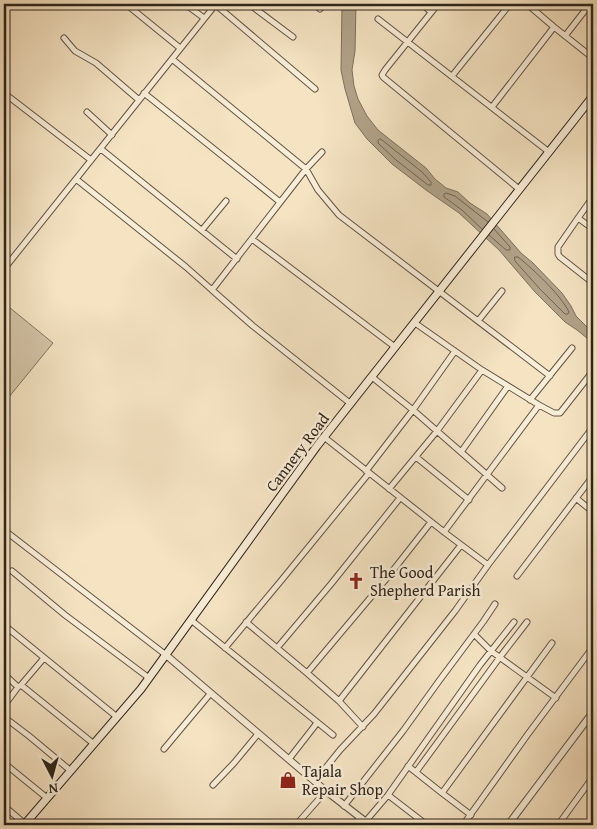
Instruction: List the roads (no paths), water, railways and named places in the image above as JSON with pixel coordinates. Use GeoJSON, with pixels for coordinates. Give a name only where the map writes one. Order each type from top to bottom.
{"type":"FeatureCollection","features":[{"type":"Feature","properties":{"kind":"main road","name":"Cannery Road"},"geometry":{"type":"LineString","coordinates":[[25,824],[118,717],[149,678],[324,437],[593,96]]}},
{"type":"Feature","properties":{"kind":"street"},"geometry":{"type":"LineString","coordinates":[[126,4],[180,48]]}},
{"type":"Feature","properties":{"kind":"street"},"geometry":{"type":"LineString","coordinates":[[185,4],[204,18]]}},
{"type":"Feature","properties":{"kind":"street"},"geometry":{"type":"LineString","coordinates":[[4,269],[216,4],[315,89]]}},
{"type":"Feature","properties":{"kind":"street"},"geometry":{"type":"LineString","coordinates":[[249,4],[293,38]]}},
{"type":"Feature","properties":{"kind":"street"},"geometry":{"type":"LineString","coordinates":[[314,4],[320,8]]}},
{"type":"Feature","properties":{"kind":"street"},"geometry":{"type":"LineString","coordinates":[[422,4],[431,12]]}},
{"type":"Feature","properties":{"kind":"street"},"geometry":{"type":"LineString","coordinates":[[438,4],[382,75],[384,79],[519,189]]}},
{"type":"Feature","properties":{"kind":"street"},"geometry":{"type":"LineString","coordinates":[[500,4],[506,9]]}},
{"type":"Feature","properties":{"kind":"street"},"geometry":{"type":"LineString","coordinates":[[452,76],[510,4]]}},
{"type":"Feature","properties":{"kind":"street"},"geometry":{"type":"LineString","coordinates":[[527,4],[593,58]]}},
{"type":"Feature","properties":{"kind":"street"},"geometry":{"type":"LineString","coordinates":[[566,36],[590,4]]}},
{"type":"Feature","properties":{"kind":"street"},"geometry":{"type":"LineString","coordinates":[[378,19],[549,152]]}},
{"type":"Feature","properties":{"kind":"street"},"geometry":{"type":"LineString","coordinates":[[492,107],[554,27]]}},
{"type":"Feature","properties":{"kind":"street"},"geometry":{"type":"LineString","coordinates":[[64,38],[75,51],[96,63],[139,100]]}},
{"type":"Feature","properties":{"kind":"street"},"geometry":{"type":"LineString","coordinates":[[172,59],[306,168],[318,190],[339,215],[550,376]]}},
{"type":"Feature","properties":{"kind":"street"},"geometry":{"type":"LineString","coordinates":[[4,93],[91,160]]}},
{"type":"Feature","properties":{"kind":"street"},"geometry":{"type":"LineString","coordinates":[[144,94],[280,202]]}},
{"type":"Feature","properties":{"kind":"street"},"geometry":{"type":"LineString","coordinates":[[87,112],[112,135]]}},
{"type":"Feature","properties":{"kind":"street"},"geometry":{"type":"LineString","coordinates":[[101,148],[237,259]]}},
{"type":"Feature","properties":{"kind":"street"},"geometry":{"type":"LineString","coordinates":[[212,290],[306,168],[322,152]]}},
{"type":"Feature","properties":{"kind":"street"},"geometry":{"type":"LineString","coordinates":[[76,179],[186,267],[260,332],[350,404]]}},
{"type":"Feature","properties":{"kind":"street"},"geometry":{"type":"LineString","coordinates":[[593,197],[558,247],[558,254],[593,283]]}},
{"type":"Feature","properties":{"kind":"street"},"geometry":{"type":"LineString","coordinates":[[202,230],[226,201]]}},
{"type":"Feature","properties":{"kind":"street"},"geometry":{"type":"LineString","coordinates":[[578,218],[593,230]]}},
{"type":"Feature","properties":{"kind":"street"},"geometry":{"type":"LineString","coordinates":[[252,239],[395,347]]}},
{"type":"Feature","properties":{"kind":"street"},"geometry":{"type":"LineString","coordinates":[[478,320],[502,291]]}},
{"type":"Feature","properties":{"kind":"street"},"geometry":{"type":"LineString","coordinates":[[415,323],[482,370],[554,413],[560,413],[593,370]]}},
{"type":"Feature","properties":{"kind":"street"},"geometry":{"type":"LineString","coordinates":[[530,400],[572,348]]}},
{"type":"Feature","properties":{"kind":"street"},"geometry":{"type":"LineString","coordinates":[[225,648],[368,472],[455,351]]}},
{"type":"Feature","properties":{"kind":"street"},"geometry":{"type":"LineString","coordinates":[[389,489],[437,432],[482,370]]}},
{"type":"Feature","properties":{"kind":"street"},"geometry":{"type":"LineString","coordinates":[[372,377],[413,410],[502,488]]}},
{"type":"Feature","properties":{"kind":"street"},"geometry":{"type":"LineString","coordinates":[[461,452],[508,386]]}},
{"type":"Feature","properties":{"kind":"street"},"geometry":{"type":"LineString","coordinates":[[444,532],[539,405]]}},
{"type":"Feature","properties":{"kind":"street"},"geometry":{"type":"LineString","coordinates":[[315,781],[340,750],[363,727],[455,611],[593,427]]}},
{"type":"Feature","properties":{"kind":"street"},"geometry":{"type":"LineString","coordinates":[[324,437],[488,565]]}},
{"type":"Feature","properties":{"kind":"street"},"geometry":{"type":"LineString","coordinates":[[416,457],[469,500]]}},
{"type":"Feature","properties":{"kind":"street"},"geometry":{"type":"LineString","coordinates":[[518,576],[593,476]]}},
{"type":"Feature","properties":{"kind":"street"},"geometry":{"type":"LineString","coordinates":[[276,648],[331,584],[400,498]]}},
{"type":"Feature","properties":{"kind":"street"},"geometry":{"type":"LineString","coordinates":[[576,498],[593,512]]}},
{"type":"Feature","properties":{"kind":"street"},"geometry":{"type":"LineString","coordinates":[[307,673],[387,578],[431,522]]}},
{"type":"Feature","properties":{"kind":"street"},"geometry":{"type":"LineString","coordinates":[[4,530],[166,655],[344,806],[365,821]]}},
{"type":"Feature","properties":{"kind":"street"},"geometry":{"type":"LineString","coordinates":[[339,701],[461,545]]}},
{"type":"Feature","properties":{"kind":"street"},"geometry":{"type":"LineString","coordinates":[[12,571],[65,615],[149,678]]}},
{"type":"Feature","properties":{"kind":"street"},"geometry":{"type":"LineString","coordinates":[[344,806],[403,731],[495,604]]}},
{"type":"Feature","properties":{"kind":"street"},"geometry":{"type":"LineString","coordinates":[[191,620],[333,735]]}},
{"type":"Feature","properties":{"kind":"street"},"geometry":{"type":"LineString","coordinates":[[246,622],[339,701],[363,727]]}},
{"type":"Feature","properties":{"kind":"street"},"geometry":{"type":"LineString","coordinates":[[354,825],[365,821],[388,795],[491,651],[514,622]]}},
{"type":"Feature","properties":{"kind":"street"},"geometry":{"type":"LineString","coordinates":[[416,772],[527,622]]}},
{"type":"Feature","properties":{"kind":"street"},"geometry":{"type":"LineString","coordinates":[[4,625],[118,717]]}},
{"type":"Feature","properties":{"kind":"street"},"geometry":{"type":"LineString","coordinates":[[474,634],[491,651],[556,698]]}},
{"type":"Feature","properties":{"kind":"street"},"geometry":{"type":"LineString","coordinates":[[442,793],[552,643]]}},
{"type":"Feature","properties":{"kind":"street"},"geometry":{"type":"LineString","coordinates":[[463,825],[593,647]]}},
{"type":"Feature","properties":{"kind":"street"},"geometry":{"type":"LineString","coordinates":[[4,706],[44,658]]}},
{"type":"Feature","properties":{"kind":"street"},"geometry":{"type":"LineString","coordinates":[[4,674],[94,744]]}},
{"type":"Feature","properties":{"kind":"street"},"geometry":{"type":"LineString","coordinates":[[164,749],[210,694]]}},
{"type":"Feature","properties":{"kind":"street"},"geometry":{"type":"LineString","coordinates":[[508,825],[593,712]]}},
{"type":"Feature","properties":{"kind":"street"},"geometry":{"type":"LineString","coordinates":[[4,717],[71,771]]}},
{"type":"Feature","properties":{"kind":"street"},"geometry":{"type":"LineString","coordinates":[[289,760],[317,723]]}},
{"type":"Feature","properties":{"kind":"street"},"geometry":{"type":"LineString","coordinates":[[213,785],[258,734]]}},
{"type":"Feature","properties":{"kind":"street"},"geometry":{"type":"LineString","coordinates":[[4,763],[47,798]]}},
{"type":"Feature","properties":{"kind":"street"},"geometry":{"type":"LineString","coordinates":[[408,766],[471,815]]}},
{"type":"Feature","properties":{"kind":"street"},"geometry":{"type":"LineString","coordinates":[[558,825],[593,777]]}},
{"type":"Feature","properties":{"kind":"street"},"geometry":{"type":"LineString","coordinates":[[296,825],[326,790]]}},
{"type":"Feature","properties":{"kind":"street"},"geometry":{"type":"LineString","coordinates":[[388,795],[427,825]]}},
{"type":"Feature","properties":{"kind":"street"},"geometry":{"type":"LineString","coordinates":[[4,806],[25,824]]}},
{"type":"Feature","properties":{"kind":"water"},"geometry":{"type":"Polygon","coordinates":[[[342,4],[356,4],[355,51],[352,70],[358,99],[367,116],[378,130],[426,168],[446,188],[458,192],[470,203],[487,214],[521,253],[562,293],[576,316],[593,333],[593,343],[565,322],[535,292],[499,250],[459,213],[392,164],[367,139],[355,123],[341,70],[342,4]]]}},
{"type":"Feature","properties":{"kind":"place","name":"The Good Shepherd Parish"},"geometry":{"type":"Point","coordinates":[356,581]}},
{"type":"Feature","properties":{"kind":"place","name":"Tajala Repair Shop"},"geometry":{"type":"Point","coordinates":[288,780]}}]}
